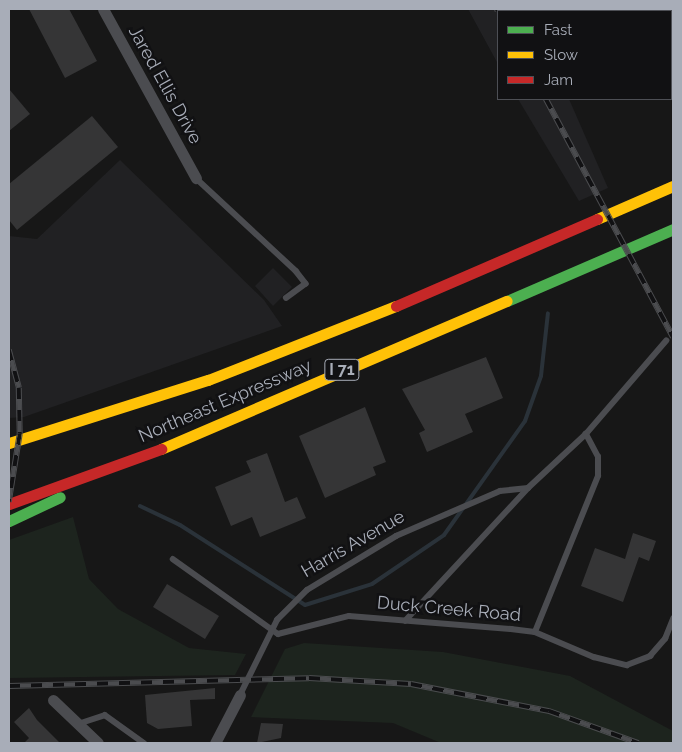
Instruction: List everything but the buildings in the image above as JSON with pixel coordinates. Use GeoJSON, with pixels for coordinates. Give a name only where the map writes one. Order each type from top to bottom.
{"type":"FeatureCollection","features":[{"type":"Feature","properties":{"kind":"highway","name":"Northeast Expressway"},"geometry":{"type":"LineString","coordinates":[[9,442],[80,424],[208,380],[376,315],[673,186]]}},
{"type":"Feature","properties":{"kind":"highway","name":"Northeast Expressway"},"geometry":{"type":"LineString","coordinates":[[9,504],[118,466],[673,229]]}},
{"type":"Feature","properties":{"kind":"highway"},"geometry":{"type":"LineString","coordinates":[[9,521],[118,466]]}},
{"type":"Feature","properties":{"kind":"street","name":"Jared Ellis Drive"},"geometry":{"type":"LineString","coordinates":[[103,9],[196,178]]}},
{"type":"Feature","properties":{"kind":"street","name":"Harris Avenue"},"geometry":{"type":"LineString","coordinates":[[216,743],[240,695]]}},
{"type":"Feature","properties":{"kind":"street"},"geometry":{"type":"LineString","coordinates":[[54,700],[98,743]]}},
{"type":"Feature","properties":{"kind":"lane"},"geometry":{"type":"LineString","coordinates":[[196,178],[296,271],[306,284],[287,298]]}},
{"type":"Feature","properties":{"kind":"lane"},"geometry":{"type":"LineString","coordinates":[[405,621],[528,488],[586,434],[666,342]]}},
{"type":"Feature","properties":{"kind":"lane","name":"Duck Creek Road"},"geometry":{"type":"LineString","coordinates":[[272,632],[283,634],[349,616],[535,632],[598,476],[598,457],[586,434]]}},
{"type":"Feature","properties":{"kind":"lane","name":"Harris Avenue"},"geometry":{"type":"LineString","coordinates":[[240,695],[284,611],[307,590],[396,536],[463,505],[500,491],[528,488]]}},
{"type":"Feature","properties":{"kind":"lane"},"geometry":{"type":"LineString","coordinates":[[173,559],[251,612],[272,632]]}},
{"type":"Feature","properties":{"kind":"lane"},"geometry":{"type":"LineString","coordinates":[[535,632],[594,657],[627,665],[650,656],[665,639],[673,619]]}},
{"type":"Feature","properties":{"kind":"lane"},"geometry":{"type":"LineString","coordinates":[[78,724],[105,715],[144,743]]}},
{"type":"Feature","properties":{"kind":"shaded area"},"geometry":{"type":"Polygon","coordinates":[[[468,9],[530,9],[497,10],[497,62],[468,9]]]}},
{"type":"Feature","properties":{"kind":"shaded area"},"geometry":{"type":"Polygon","coordinates":[[[519,100],[569,100],[608,188],[579,201],[519,100]]]}},
{"type":"Feature","properties":{"kind":"shaded area"},"geometry":{"type":"Polygon","coordinates":[[[120,160],[264,300],[282,326],[24,417],[9,418],[9,236],[37,239],[120,160]]]}},
{"type":"Feature","properties":{"kind":"shaded area"},"geometry":{"type":"Polygon","coordinates":[[[273,268],[292,287],[273,306],[255,286],[273,268]]]}},
{"type":"Feature","properties":{"kind":"shaded area"},"geometry":{"type":"Polygon","coordinates":[[[73,517],[89,579],[118,609],[189,648],[246,654],[235,675],[9,678],[9,540],[73,517]]]}},
{"type":"Feature","properties":{"kind":"shaded area"},"geometry":{"type":"Polygon","coordinates":[[[304,643],[443,652],[570,676],[673,731],[673,743],[441,743],[393,723],[251,717],[285,649],[304,643]]]}},
{"type":"Feature","properties":{"kind":"waterway"},"geometry":{"type":"LineString","coordinates":[[140,506],[180,525],[305,605],[372,584],[444,535],[525,421],[541,376],[548,313]]}},
{"type":"Feature","properties":{"kind":"railway"},"geometry":{"type":"LineString","coordinates":[[547,100],[673,337]]}},
{"type":"Feature","properties":{"kind":"railway"},"geometry":{"type":"LineString","coordinates":[[9,350],[19,388],[20,434],[9,502]]}},
{"type":"Feature","properties":{"kind":"railway"},"geometry":{"type":"LineString","coordinates":[[9,686],[309,678],[411,684],[549,711],[638,743]]}},
{"type":"Feature","properties":{"kind":"traffic: fast"},"geometry":{"type":"LineString","coordinates":[[507,301],[673,229]]}},
{"type":"Feature","properties":{"kind":"traffic: fast"},"geometry":{"type":"LineString","coordinates":[[9,521],[60,497]]}},
{"type":"Feature","properties":{"kind":"traffic: slow"},"geometry":{"type":"LineString","coordinates":[[597,219],[673,186]]}},
{"type":"Feature","properties":{"kind":"traffic: slow"},"geometry":{"type":"LineString","coordinates":[[161,449],[507,301]]}},
{"type":"Feature","properties":{"kind":"traffic: slow"},"geometry":{"type":"LineString","coordinates":[[9,443],[208,380],[396,306]]}},
{"type":"Feature","properties":{"kind":"traffic: jam"},"geometry":{"type":"LineString","coordinates":[[396,306],[597,219]]}},
{"type":"Feature","properties":{"kind":"traffic: jam"},"geometry":{"type":"LineString","coordinates":[[9,504],[161,449]]}}]}
